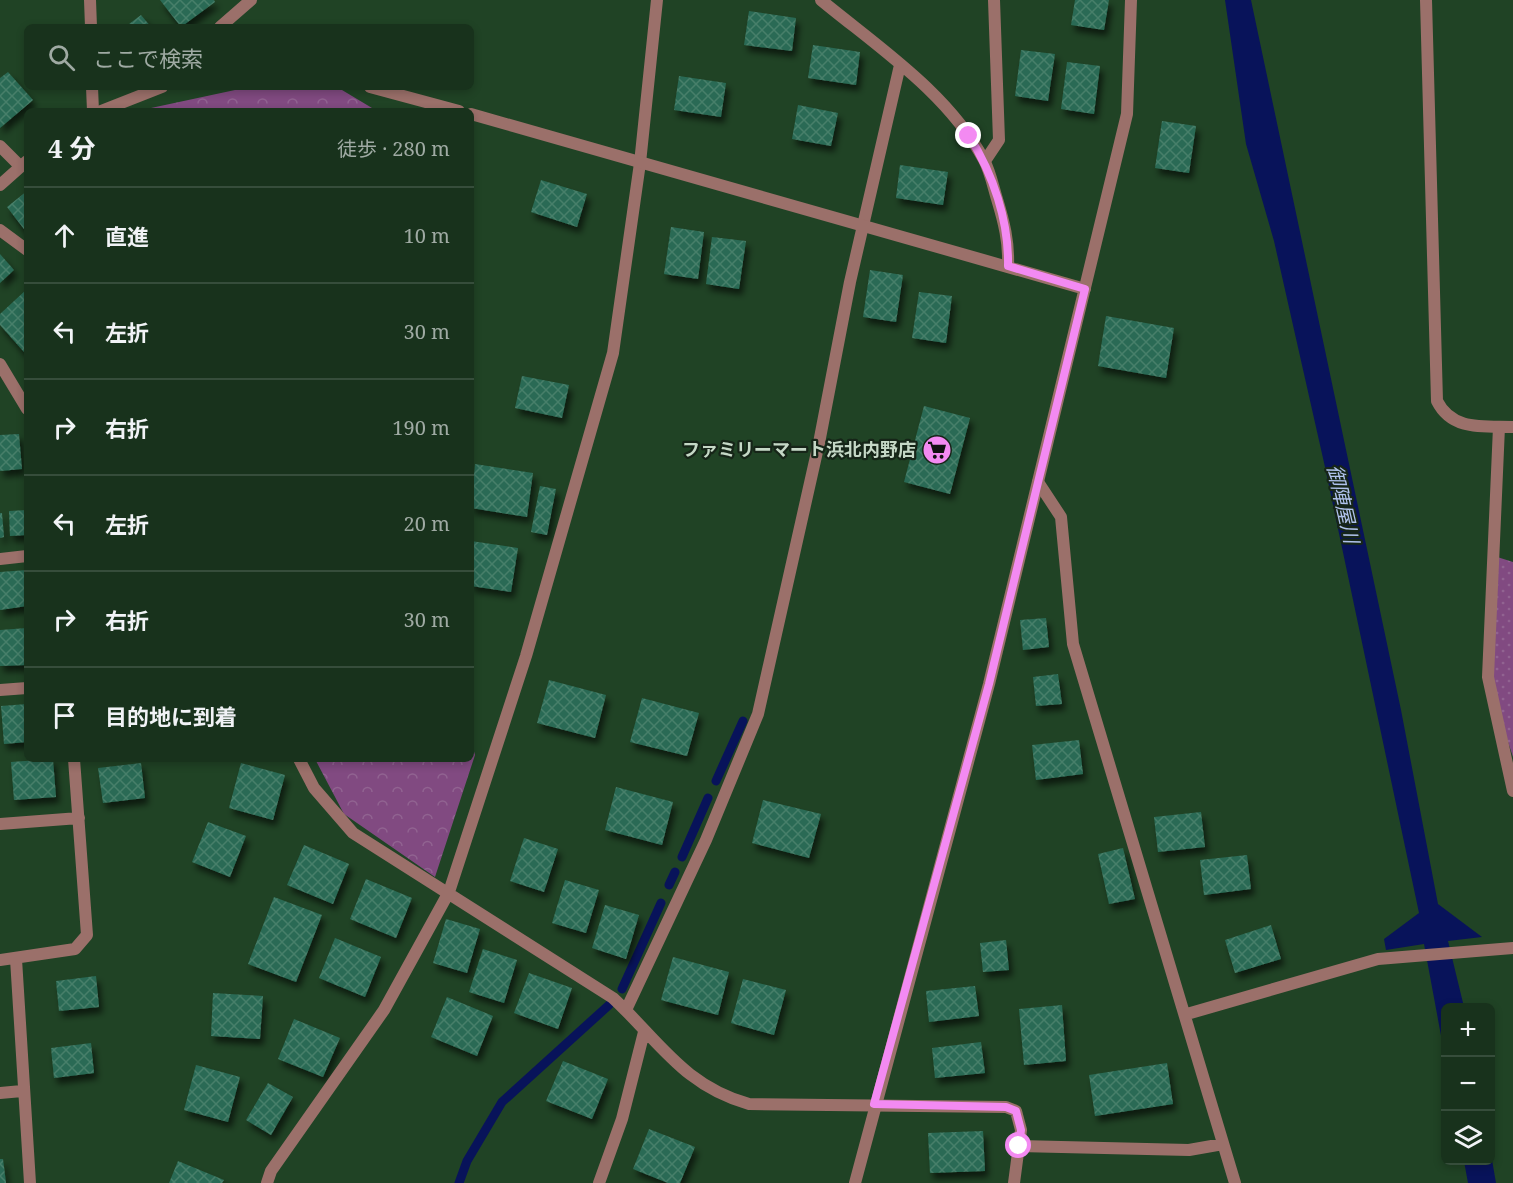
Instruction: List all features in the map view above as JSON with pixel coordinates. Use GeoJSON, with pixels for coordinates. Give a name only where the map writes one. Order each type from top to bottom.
{"type":"FeatureCollection","features":[{"type":"Feature","properties":{"kind":"street"},"geometry":{"type":"LineString","coordinates":[[90,0],[91,24]]}},
{"type":"Feature","properties":{"kind":"street"},"geometry":{"type":"LineString","coordinates":[[223,24],[251,0]]}},
{"type":"Feature","properties":{"kind":"street"},"geometry":{"type":"LineString","coordinates":[[267,1183],[271,1171],[384,1010],[449,892],[526,656],[613,353],[639,163],[657,0]]}},
{"type":"Feature","properties":{"kind":"street"},"geometry":{"type":"LineString","coordinates":[[821,0],[900,65],[953,116],[985,162],[1008,243],[1008,266]]}},
{"type":"Feature","properties":{"kind":"street"},"geometry":{"type":"LineString","coordinates":[[985,162],[999,140],[994,0]]}},
{"type":"Feature","properties":{"kind":"street"},"geometry":{"type":"LineString","coordinates":[[855,1183],[874,1104],[989,684],[1127,114],[1131,0]]}},
{"type":"Feature","properties":{"kind":"street"},"geometry":{"type":"LineString","coordinates":[[1426,0],[1437,402],[1443,414],[1451,421],[1513,428]]}},
{"type":"Feature","properties":{"kind":"street"},"geometry":{"type":"LineString","coordinates":[[626,1010],[706,840],[758,714],[900,65]]}},
{"type":"Feature","properties":{"kind":"street"},"geometry":{"type":"LineString","coordinates":[[92,90],[93,108]]}},
{"type":"Feature","properties":{"kind":"street"},"geometry":{"type":"LineString","coordinates":[[107,108],[152,90]]}},
{"type":"Feature","properties":{"kind":"street"},"geometry":{"type":"LineString","coordinates":[[381,90],[448,108]]}},
{"type":"Feature","properties":{"kind":"street"},"geometry":{"type":"LineString","coordinates":[[474,115],[1085,289]]}},
{"type":"Feature","properties":{"kind":"street"},"geometry":{"type":"LineString","coordinates":[[0,146],[23,164],[0,185]]}},
{"type":"Feature","properties":{"kind":"street"},"geometry":{"type":"LineString","coordinates":[[0,230],[24,248]]}},
{"type":"Feature","properties":{"kind":"street"},"geometry":{"type":"LineString","coordinates":[[0,364],[24,404]]}},
{"type":"Feature","properties":{"kind":"street"},"geometry":{"type":"LineString","coordinates":[[1499,427],[1488,677],[1513,791]]}},
{"type":"Feature","properties":{"kind":"street"},"geometry":{"type":"LineString","coordinates":[[1038,482],[1061,517],[1073,644],[1187,1014],[1235,1183]]}},
{"type":"Feature","properties":{"kind":"street"},"geometry":{"type":"LineString","coordinates":[[0,559],[24,556]]}},
{"type":"Feature","properties":{"kind":"street"},"geometry":{"type":"LineString","coordinates":[[0,690],[24,688]]}},
{"type":"Feature","properties":{"kind":"street"},"geometry":{"type":"LineString","coordinates":[[0,960],[75,949],[87,935],[74,762]]}},
{"type":"Feature","properties":{"kind":"street"},"geometry":{"type":"LineString","coordinates":[[301,762],[315,788],[353,833],[613,998],[644,1032],[685,1071],[730,1098],[749,1104],[1006,1107],[1016,1111],[1020,1119],[1014,1183]]}},
{"type":"Feature","properties":{"kind":"street"},"geometry":{"type":"LineString","coordinates":[[0,824],[79,818]]}},
{"type":"Feature","properties":{"kind":"street"},"geometry":{"type":"LineString","coordinates":[[1187,1014],[1378,959],[1513,948]]}},
{"type":"Feature","properties":{"kind":"street"},"geometry":{"type":"LineString","coordinates":[[16,959],[22,1091],[30,1183]]}},
{"type":"Feature","properties":{"kind":"street"},"geometry":{"type":"LineString","coordinates":[[599,1183],[622,1119],[644,1032]]}},
{"type":"Feature","properties":{"kind":"street"},"geometry":{"type":"LineString","coordinates":[[0,1093],[22,1091]]}},
{"type":"Feature","properties":{"kind":"street"},"geometry":{"type":"LineString","coordinates":[[1019,1146],[1189,1150],[1223,1144]]}},
{"type":"Feature","properties":{"kind":"green space"},"geometry":{"type":"Polygon","coordinates":[[[235,90],[342,90],[372,108],[270,108],[151,108],[235,90]]]}},
{"type":"Feature","properties":{"kind":"green space"},"geometry":{"type":"Polygon","coordinates":[[[1494,556],[1513,562],[1513,757],[1489,685],[1494,556]]]}},
{"type":"Feature","properties":{"kind":"green space"},"geometry":{"type":"Polygon","coordinates":[[[317,762],[473,762],[435,877],[344,814],[317,762]]]}},
{"type":"Feature","properties":{"kind":"water","name":"御陣屋川"},"geometry":{"type":"Polygon","coordinates":[[[1225,0],[1251,0],[1401,710],[1438,904],[1482,937],[1448,941],[1463,1003],[1441,1003],[1441,1035],[1424,944],[1386,950],[1384,939],[1419,913],[1325,467],[1274,241],[1246,144],[1225,0]]]}},
{"type":"Feature","properties":{"kind":"water"},"geometry":{"type":"Polygon","coordinates":[[[1465,1165],[1493,1165],[1496,1183],[1468,1183],[1465,1165]]]}},
{"type":"Feature","properties":{"kind":"building"},"geometry":{"type":"Polygon","coordinates":[[[160,0],[214,0],[215,2],[185,24],[179,24],[160,0]]]}},
{"type":"Feature","properties":{"kind":"building"},"geometry":{"type":"Polygon","coordinates":[[[1075,0],[1109,0],[1104,30],[1071,25],[1075,0]]]}},
{"type":"Feature","properties":{"kind":"building"},"geometry":{"type":"Polygon","coordinates":[[[749,11],[796,18],[792,51],[744,45],[749,11]]]}},
{"type":"Feature","properties":{"kind":"building"},"geometry":{"type":"Polygon","coordinates":[[[141,15],[148,24],[129,24],[141,15]]]}},
{"type":"Feature","properties":{"kind":"building"},"geometry":{"type":"Polygon","coordinates":[[[813,45],[860,52],[856,85],[808,78],[813,45]]]}},
{"type":"Feature","properties":{"kind":"building"},"geometry":{"type":"Polygon","coordinates":[[[1021,50],[1055,54],[1048,101],[1015,96],[1021,50]]]}},
{"type":"Feature","properties":{"kind":"building"},"geometry":{"type":"Polygon","coordinates":[[[1067,62],[1100,66],[1094,114],[1061,109],[1067,62]]]}},
{"type":"Feature","properties":{"kind":"building"},"geometry":{"type":"Polygon","coordinates":[[[8,72],[33,100],[0,128],[0,78],[8,72]]]}},
{"type":"Feature","properties":{"kind":"building"},"geometry":{"type":"Polygon","coordinates":[[[679,76],[726,83],[721,117],[674,110],[679,76]]]}},
{"type":"Feature","properties":{"kind":"building"},"geometry":{"type":"Polygon","coordinates":[[[798,105],[838,113],[831,146],[792,139],[798,105]]]}},
{"type":"Feature","properties":{"kind":"building"},"geometry":{"type":"Polygon","coordinates":[[[1162,121],[1196,126],[1189,173],[1155,168],[1162,121]]]}},
{"type":"Feature","properties":{"kind":"building"},"geometry":{"type":"Polygon","coordinates":[[[900,165],[948,172],[943,205],[896,198],[900,165]]]}},
{"type":"Feature","properties":{"kind":"building"},"geometry":{"type":"Polygon","coordinates":[[[541,180],[587,194],[577,227],[531,212],[541,180]]]}},
{"type":"Feature","properties":{"kind":"building"},"geometry":{"type":"Polygon","coordinates":[[[24,193],[24,229],[7,207],[24,193]]]}},
{"type":"Feature","properties":{"kind":"building"},"geometry":{"type":"Polygon","coordinates":[[[671,227],[704,232],[698,279],[664,274],[671,227]]]}},
{"type":"Feature","properties":{"kind":"building"},"geometry":{"type":"Polygon","coordinates":[[[712,237],[746,241],[739,289],[706,284],[712,237]]]}},
{"type":"Feature","properties":{"kind":"building"},"geometry":{"type":"Polygon","coordinates":[[[0,254],[14,270],[0,283],[0,254]]]}},
{"type":"Feature","properties":{"kind":"building"},"geometry":{"type":"Polygon","coordinates":[[[870,270],[903,275],[896,322],[863,317],[870,270]]]}},
{"type":"Feature","properties":{"kind":"building"},"geometry":{"type":"Polygon","coordinates":[[[24,292],[24,352],[0,325],[0,314],[24,292]]]}},
{"type":"Feature","properties":{"kind":"building"},"geometry":{"type":"Polygon","coordinates":[[[919,292],[952,296],[946,343],[912,338],[919,292]]]}},
{"type":"Feature","properties":{"kind":"building"},"geometry":{"type":"Polygon","coordinates":[[[1106,316],[1174,328],[1166,378],[1098,366],[1106,316]]]}},
{"type":"Feature","properties":{"kind":"building"},"geometry":{"type":"Polygon","coordinates":[[[522,376],[569,385],[562,418],[515,408],[522,376]]]}},
{"type":"Feature","properties":{"kind":"building","name":"ファミリーマート浜北内野店"},"geometry":{"type":"Polygon","coordinates":[[[924,406],[970,418],[950,494],[904,482],[924,406]]]}},
{"type":"Feature","properties":{"kind":"building"},"geometry":{"type":"Polygon","coordinates":[[[19,434],[22,469],[0,471],[0,435],[19,434]]]}},
{"type":"Feature","properties":{"kind":"building"},"geometry":{"type":"Polygon","coordinates":[[[475,464],[533,473],[527,517],[474,508],[475,464]]]}},
{"type":"Feature","properties":{"kind":"building"},"geometry":{"type":"Polygon","coordinates":[[[540,486],[556,489],[547,535],[531,532],[540,486]]]}},
{"type":"Feature","properties":{"kind":"building"},"geometry":{"type":"Polygon","coordinates":[[[24,510],[24,535],[10,536],[9,511],[24,510]]]}},
{"type":"Feature","properties":{"kind":"building"},"geometry":{"type":"Polygon","coordinates":[[[0,513],[2,513],[4,537],[0,538],[0,513]]]}},
{"type":"Feature","properties":{"kind":"building"},"geometry":{"type":"Polygon","coordinates":[[[474,541],[518,548],[511,592],[474,586],[474,541]]]}},
{"type":"Feature","properties":{"kind":"building"},"geometry":{"type":"Polygon","coordinates":[[[24,570],[24,606],[0,610],[0,572],[24,570]]]}},
{"type":"Feature","properties":{"kind":"building"},"geometry":{"type":"Polygon","coordinates":[[[1046,618],[1049,647],[1023,650],[1020,620],[1046,618]]]}},
{"type":"Feature","properties":{"kind":"building"},"geometry":{"type":"Polygon","coordinates":[[[24,628],[24,665],[0,666],[0,630],[24,628]]]}},
{"type":"Feature","properties":{"kind":"building"},"geometry":{"type":"Polygon","coordinates":[[[1058,674],[1062,704],[1036,706],[1033,677],[1058,674]]]}},
{"type":"Feature","properties":{"kind":"building"},"geometry":{"type":"Polygon","coordinates":[[[549,680],[606,695],[595,738],[537,723],[549,680]]]}},
{"type":"Feature","properties":{"kind":"building"},"geometry":{"type":"Polygon","coordinates":[[[642,698],[699,713],[687,756],[630,742],[642,698]]]}},
{"type":"Feature","properties":{"kind":"building"},"geometry":{"type":"Polygon","coordinates":[[[24,704],[24,742],[4,744],[1,706],[24,704]]]}},
{"type":"Feature","properties":{"kind":"building"},"geometry":{"type":"Polygon","coordinates":[[[1079,740],[1083,774],[1036,780],[1032,745],[1079,740]]]}},
{"type":"Feature","properties":{"kind":"building"},"geometry":{"type":"Polygon","coordinates":[[[11,762],[53,762],[56,797],[14,800],[11,762]]]}},
{"type":"Feature","properties":{"kind":"building"},"geometry":{"type":"Polygon","coordinates":[[[141,763],[145,798],[103,803],[98,768],[141,763]]]}},
{"type":"Feature","properties":{"kind":"building"},"geometry":{"type":"Polygon","coordinates":[[[241,763],[285,775],[273,820],[229,808],[241,763]]]}},
{"type":"Feature","properties":{"kind":"building"},"geometry":{"type":"Polygon","coordinates":[[[616,787],[673,802],[662,845],[605,830],[616,787]]]}},
{"type":"Feature","properties":{"kind":"building"},"geometry":{"type":"Polygon","coordinates":[[[763,800],[821,814],[809,858],[752,843],[763,800]]]}},
{"type":"Feature","properties":{"kind":"building"},"geometry":{"type":"Polygon","coordinates":[[[1201,812],[1205,847],[1158,852],[1154,817],[1201,812]]]}},
{"type":"Feature","properties":{"kind":"building"},"geometry":{"type":"Polygon","coordinates":[[[208,822],[246,836],[230,877],[192,862],[208,822]]]}},
{"type":"Feature","properties":{"kind":"building"},"geometry":{"type":"Polygon","coordinates":[[[524,838],[558,849],[544,892],[510,881],[524,838]]]}},
{"type":"Feature","properties":{"kind":"building"},"geometry":{"type":"Polygon","coordinates":[[[304,845],[349,864],[333,904],[287,885],[304,845]]]}},
{"type":"Feature","properties":{"kind":"building"},"geometry":{"type":"Polygon","coordinates":[[[1123,848],[1135,899],[1109,904],[1098,854],[1123,848]]]}},
{"type":"Feature","properties":{"kind":"building"},"geometry":{"type":"Polygon","coordinates":[[[1247,855],[1251,889],[1204,895],[1200,860],[1247,855]]]}},
{"type":"Feature","properties":{"kind":"building"},"geometry":{"type":"Polygon","coordinates":[[[366,879],[412,898],[396,938],[350,919],[366,879]]]}},
{"type":"Feature","properties":{"kind":"building"},"geometry":{"type":"Polygon","coordinates":[[[565,880],[599,890],[586,933],[552,923],[565,880]]]}},
{"type":"Feature","properties":{"kind":"building"},"geometry":{"type":"Polygon","coordinates":[[[274,897],[322,915],[296,982],[248,964],[274,897]]]}},
{"type":"Feature","properties":{"kind":"building"},"geometry":{"type":"Polygon","coordinates":[[[605,905],[639,915],[626,959],[592,948],[605,905]]]}},
{"type":"Feature","properties":{"kind":"building"},"geometry":{"type":"Polygon","coordinates":[[[446,919],[480,929],[467,973],[433,963],[446,919]]]}},
{"type":"Feature","properties":{"kind":"building"},"geometry":{"type":"Polygon","coordinates":[[[1271,925],[1281,959],[1235,973],[1225,940],[1271,925]]]}},
{"type":"Feature","properties":{"kind":"building"},"geometry":{"type":"Polygon","coordinates":[[[335,938],[381,957],[365,997],[319,978],[335,938]]]}},
{"type":"Feature","properties":{"kind":"building"},"geometry":{"type":"Polygon","coordinates":[[[1006,940],[1009,970],[983,972],[980,943],[1006,940]]]}},
{"type":"Feature","properties":{"kind":"building"},"geometry":{"type":"Polygon","coordinates":[[[483,949],[517,960],[504,1003],[469,992],[483,949]]]}},
{"type":"Feature","properties":{"kind":"building"},"geometry":{"type":"Polygon","coordinates":[[[673,957],[729,972],[718,1015],[661,1000],[673,957]]]}},
{"type":"Feature","properties":{"kind":"building"},"geometry":{"type":"Polygon","coordinates":[[[529,973],[572,988],[558,1029],[514,1013],[529,973]]]}},
{"type":"Feature","properties":{"kind":"building"},"geometry":{"type":"Polygon","coordinates":[[[96,976],[99,1007],[59,1011],[56,981],[96,976]]]}},
{"type":"Feature","properties":{"kind":"building"},"geometry":{"type":"Polygon","coordinates":[[[743,979],[786,990],[774,1035],[731,1023],[743,979]]]}},
{"type":"Feature","properties":{"kind":"building"},"geometry":{"type":"Polygon","coordinates":[[[975,986],[979,1016],[929,1022],[926,991],[975,986]]]}},
{"type":"Feature","properties":{"kind":"building"},"geometry":{"type":"Polygon","coordinates":[[[213,993],[263,996],[260,1039],[211,1036],[213,993]]]}},
{"type":"Feature","properties":{"kind":"building"},"geometry":{"type":"Polygon","coordinates":[[[447,997],[493,1016],[477,1056],[431,1037],[447,997]]]}},
{"type":"Feature","properties":{"kind":"building"},"geometry":{"type":"Polygon","coordinates":[[[1062,1005],[1066,1061],[1024,1065],[1019,1009],[1062,1005]]]}},
{"type":"Feature","properties":{"kind":"building"},"geometry":{"type":"Polygon","coordinates":[[[294,1019],[340,1038],[323,1077],[278,1059],[294,1019]]]}},
{"type":"Feature","properties":{"kind":"building"},"geometry":{"type":"Polygon","coordinates":[[[981,1042],[985,1073],[935,1078],[932,1048],[981,1042]]]}},
{"type":"Feature","properties":{"kind":"building"},"geometry":{"type":"Polygon","coordinates":[[[91,1043],[94,1073],[54,1078],[51,1048],[91,1043]]]}},
{"type":"Feature","properties":{"kind":"building"},"geometry":{"type":"Polygon","coordinates":[[[563,1061],[608,1079],[592,1119],[546,1101],[563,1061]]]}},
{"type":"Feature","properties":{"kind":"building"},"geometry":{"type":"Polygon","coordinates":[[[1167,1063],[1173,1104],[1095,1116],[1089,1075],[1167,1063]]]}},
{"type":"Feature","properties":{"kind":"building"},"geometry":{"type":"Polygon","coordinates":[[[196,1065],[240,1077],[228,1122],[184,1110],[196,1065]]]}},
{"type":"Feature","properties":{"kind":"building"},"geometry":{"type":"Polygon","coordinates":[[[268,1083],[293,1097],[271,1135],[246,1120],[268,1083]]]}},
{"type":"Feature","properties":{"kind":"building"},"geometry":{"type":"Polygon","coordinates":[[[649,1129],[695,1147],[680,1183],[668,1183],[633,1169],[649,1129]]]}},
{"type":"Feature","properties":{"kind":"building"},"geometry":{"type":"Polygon","coordinates":[[[983,1131],[985,1171],[930,1173],[928,1133],[983,1131]]]}},
{"type":"Feature","properties":{"kind":"building"},"geometry":{"type":"Polygon","coordinates":[[[0,1159],[3,1159],[6,1183],[0,1183],[0,1159]]]}},
{"type":"Feature","properties":{"kind":"building"},"geometry":{"type":"Polygon","coordinates":[[[178,1161],[224,1180],[222,1183],[169,1183],[178,1161]]]}},
{"type":"Feature","properties":{"kind":"waterway"},"geometry":{"type":"LineString","coordinates":[[716,781],[743,721]]}},
{"type":"Feature","properties":{"kind":"waterway"},"geometry":{"type":"LineString","coordinates":[[682,857],[708,798]]}},
{"type":"Feature","properties":{"kind":"waterway"},"geometry":{"type":"LineString","coordinates":[[669,885],[675,872]]}},
{"type":"Feature","properties":{"kind":"waterway"},"geometry":{"type":"LineString","coordinates":[[622,989],[661,903]]}},
{"type":"Feature","properties":{"kind":"waterway"},"geometry":{"type":"LineString","coordinates":[[459,1183],[467,1161],[502,1102],[609,1005]]}},
{"type":"Feature","properties":{"kind":"place","name":"ファミリーマート浜北内野店"},"geometry":{"type":"Point","coordinates":[937,450]}},
{"type":"Feature","properties":{"kind":"route"},"geometry":{"type":"LineString","coordinates":[[969,136],[985,162],[1003,220],[1008,243],[1008,266],[1085,289],[989,684],[874,1104],[1006,1107],[1016,1111],[1020,1119],[1019,1146]]}}]}
